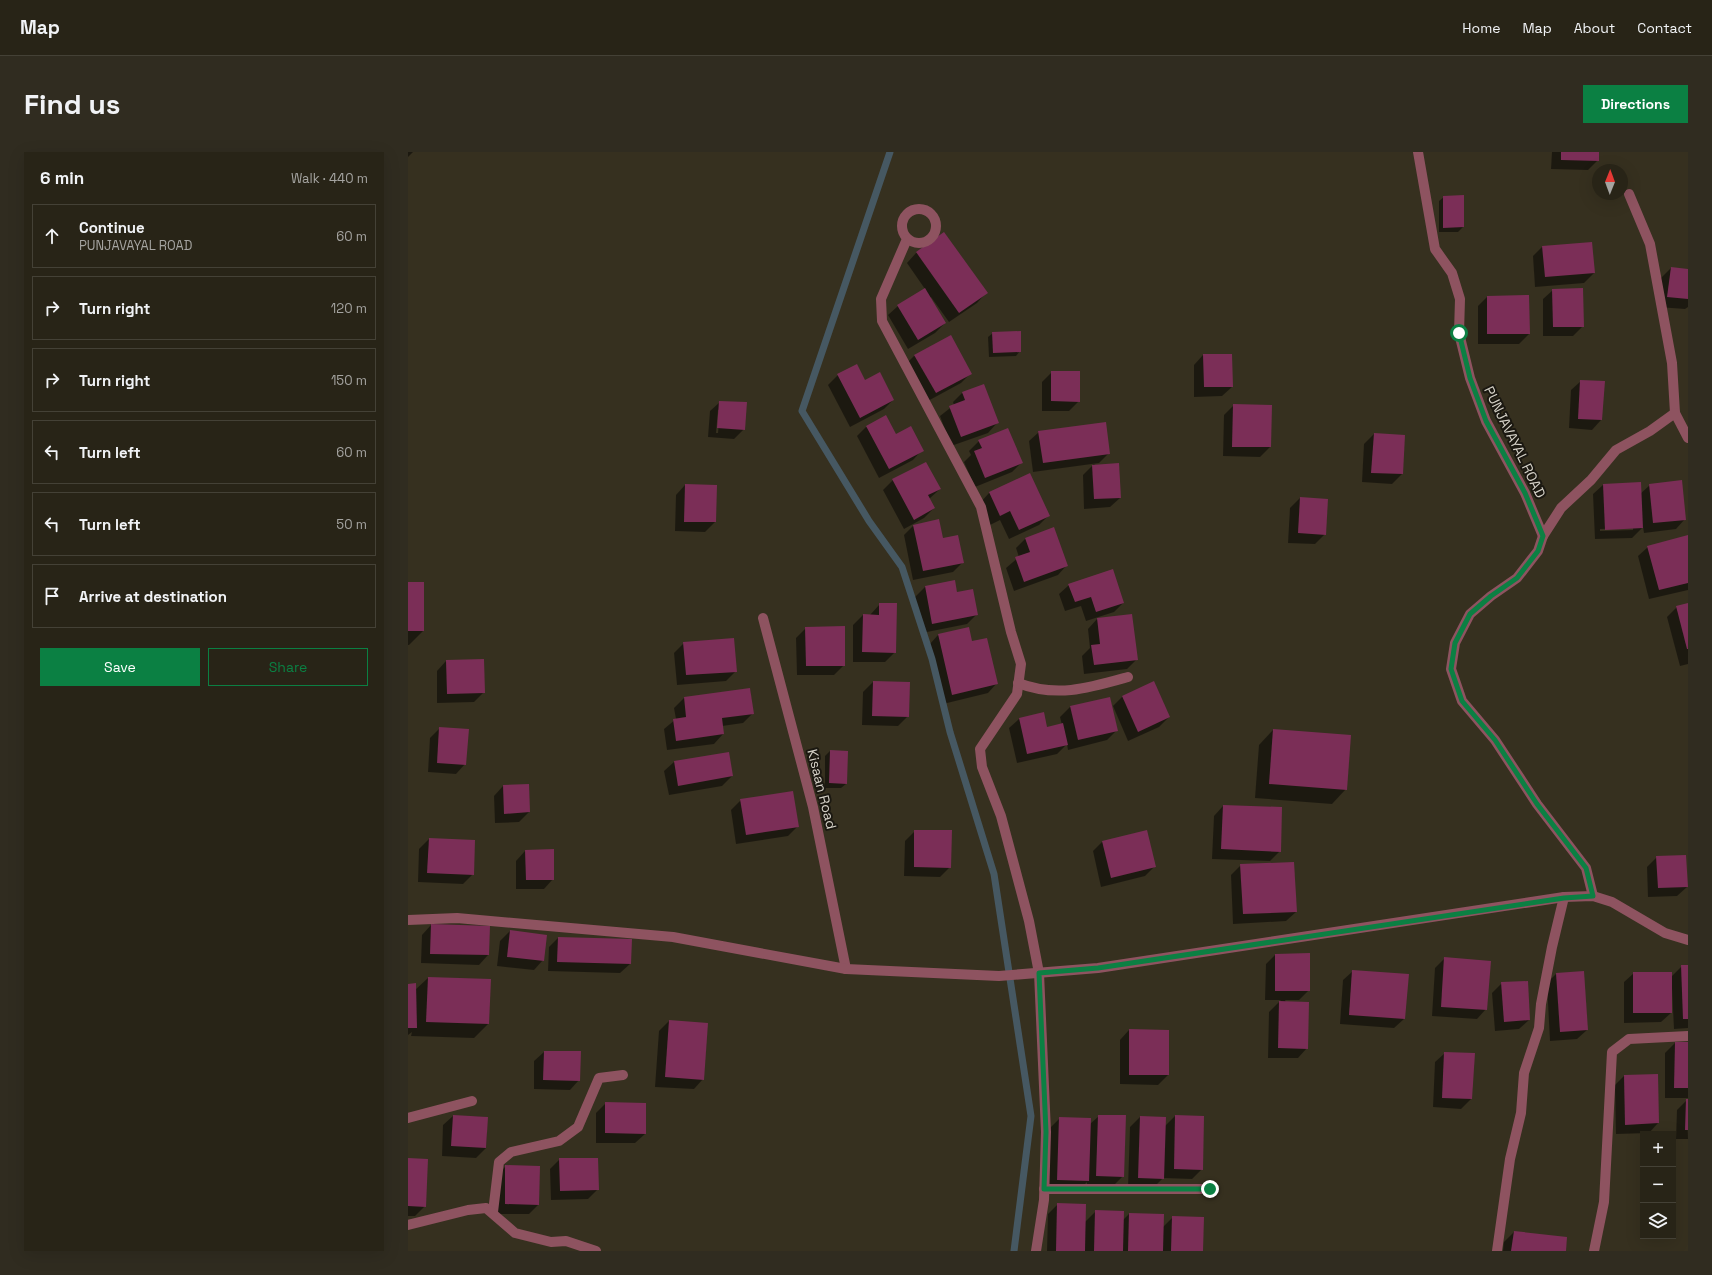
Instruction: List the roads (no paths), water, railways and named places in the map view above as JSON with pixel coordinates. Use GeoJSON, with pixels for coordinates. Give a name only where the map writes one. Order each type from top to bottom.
{"type":"FeatureCollection","features":[{"type":"Feature","properties":{"kind":"street","name":"PUNJAVAYAL ROAD"},"geometry":{"type":"LineString","coordinates":[[1418,152],[1435,249],[1452,273],[1460,299],[1459,333],[1470,378],[1486,421],[1525,493],[1543,536]]}},
{"type":"Feature","properties":{"kind":"street"},"geometry":{"type":"LineString","coordinates":[[1629,194],[1650,244],[1672,363],[1675,413],[1688,438]]}},
{"type":"Feature","properties":{"kind":"street"},"geometry":{"type":"LineString","coordinates":[[906,239],[881,299],[882,320],[981,507],[1011,632],[1021,664],[1017,694],[980,748],[982,767],[1003,823],[1029,921],[1035,973],[1046,1132],[1044,1189],[1036,1251]]}},
{"type":"Feature","properties":{"kind":"street"},"geometry":{"type":"LineString","coordinates":[[1593,896],[1586,868],[1537,804],[1495,740],[1462,701],[1451,669],[1455,643],[1470,614],[1491,596],[1517,578],[1538,551],[1543,536],[1561,508],[1591,480],[1616,450],[1650,431],[1675,413]]}},
{"type":"Feature","properties":{"kind":"street","name":"Kisaan Road"},"geometry":{"type":"LineString","coordinates":[[762,618],[813,807],[846,969]]}},
{"type":"Feature","properties":{"kind":"street"},"geometry":{"type":"LineString","coordinates":[[1018,683],[1035,690],[1057,692],[1094,687],[1128,677]]}},
{"type":"Feature","properties":{"kind":"street"},"geometry":{"type":"LineString","coordinates":[[408,920],[457,918],[673,937],[846,969],[999,976],[1098,968],[1564,898],[1593,896],[1612,902],[1665,933],[1688,940]]}},
{"type":"Feature","properties":{"kind":"street"},"geometry":{"type":"LineString","coordinates":[[1496,1251],[1510,1159],[1521,1112],[1524,1073],[1539,1028],[1541,1004],[1550,954],[1564,898]]}},
{"type":"Feature","properties":{"kind":"street"},"geometry":{"type":"LineString","coordinates":[[1594,1251],[1604,1202],[1612,1052],[1629,1038],[1688,1036]]}},
{"type":"Feature","properties":{"kind":"street"},"geometry":{"type":"LineString","coordinates":[[493,1212],[499,1162],[511,1152],[559,1141],[578,1127],[599,1078],[623,1075]]}},
{"type":"Feature","properties":{"kind":"street"},"geometry":{"type":"LineString","coordinates":[[408,1118],[472,1101]]}},
{"type":"Feature","properties":{"kind":"street"},"geometry":{"type":"LineString","coordinates":[[1044,1189],[1210,1189]]}},
{"type":"Feature","properties":{"kind":"street"},"geometry":{"type":"LineString","coordinates":[[408,1225],[468,1210],[486,1208],[493,1212],[515,1233],[551,1242],[566,1242],[596,1251]]}},
{"type":"Feature","properties":{"kind":"waterway"},"geometry":{"type":"LineString","coordinates":[[890,152],[802,411],[869,521],[902,567],[932,659],[950,732],[994,874],[1031,1116],[1014,1251]]}}]}
